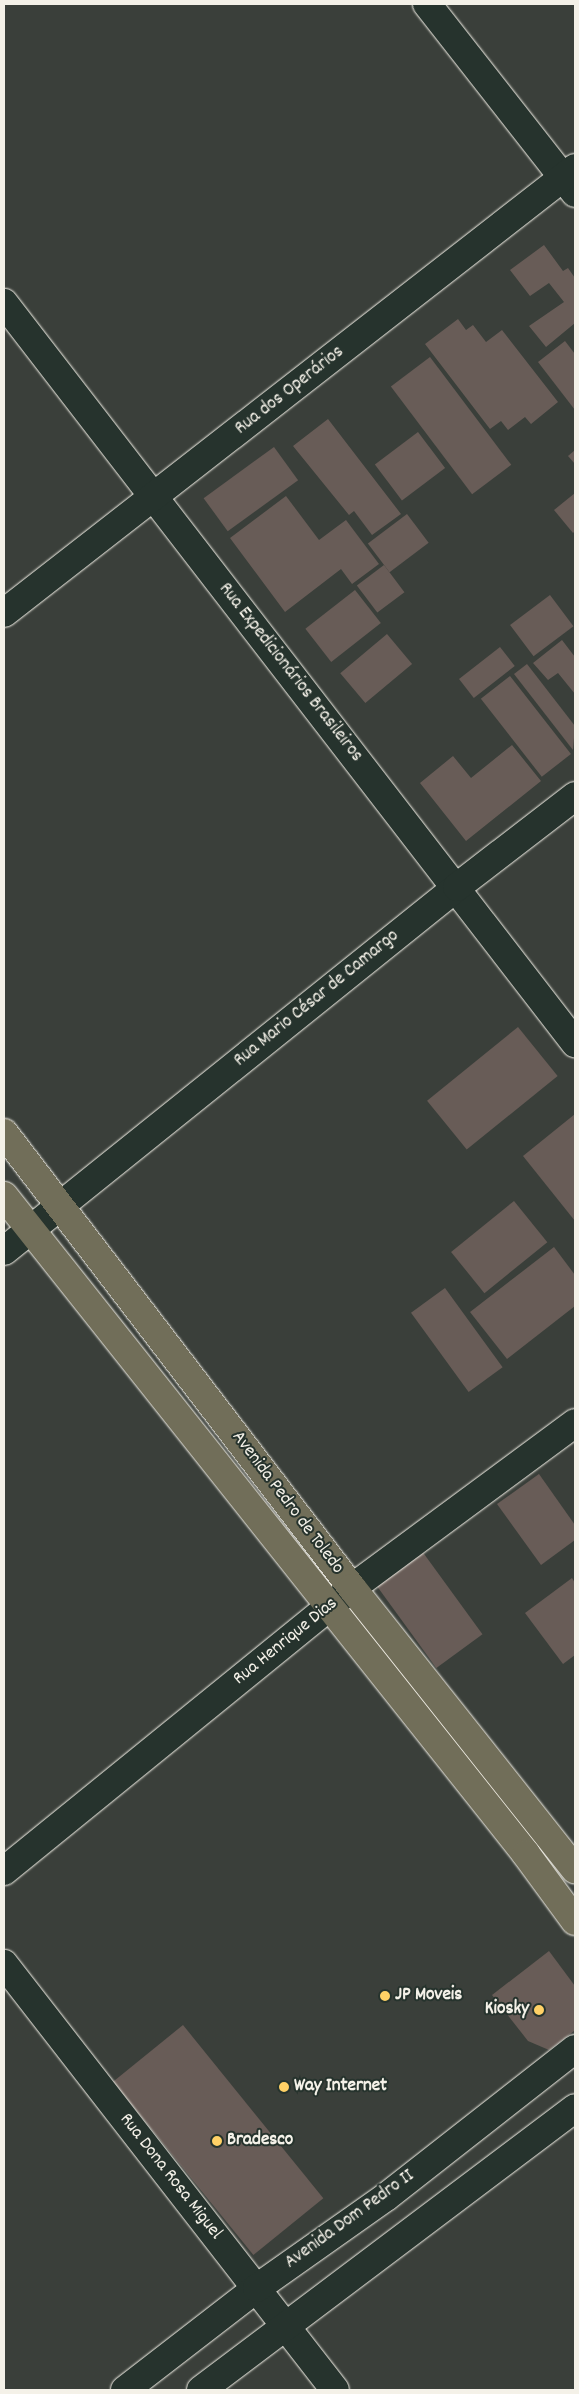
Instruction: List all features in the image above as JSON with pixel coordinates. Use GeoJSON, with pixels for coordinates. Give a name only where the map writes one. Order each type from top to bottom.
{"type":"FeatureCollection","features":[{"type":"Feature","properties":{"kind":"main road","name":"Avenida Pedro de Toledo"},"geometry":{"type":"LineString","coordinates":[[4,1133],[352,1588],[575,1870]]}},
{"type":"Feature","properties":{"kind":"main road","name":"Avenida Pedro de Toledo"},"geometry":{"type":"LineString","coordinates":[[4,1196],[328,1608],[526,1854],[575,1921]]}},
{"type":"Feature","properties":{"kind":"street"},"geometry":{"type":"LineString","coordinates":[[426,4],[571,179]]}},
{"type":"Feature","properties":{"kind":"street","name":"Rua dos Operários"},"geometry":{"type":"LineString","coordinates":[[4,613],[571,179]]}},
{"type":"Feature","properties":{"kind":"street","name":"Rua Expedicionários Brasileiros"},"geometry":{"type":"LineString","coordinates":[[4,303],[575,1042]]}},
{"type":"Feature","properties":{"kind":"street","name":"Rua Mario César de Camargo"},"geometry":{"type":"LineString","coordinates":[[4,1251],[456,887],[575,796]]}},
{"type":"Feature","properties":{"kind":"street","name":"Rua Henrique Dias"},"geometry":{"type":"LineString","coordinates":[[4,1871],[352,1588],[575,1423]]}},
{"type":"Feature","properties":{"kind":"street","name":"Rua Dona Rosa Miguel"},"geometry":{"type":"LineString","coordinates":[[4,1964],[335,2390]]}},
{"type":"Feature","properties":{"kind":"street","name":"Avenida Dom Pedro II"},"geometry":{"type":"LineString","coordinates":[[124,2390],[257,2288],[386,2196],[575,2049]]}},
{"type":"Feature","properties":{"kind":"street"},"geometry":{"type":"LineString","coordinates":[[200,2390],[575,2108]]}},
{"type":"Feature","properties":{"kind":"building"},"geometry":{"type":"Polygon","coordinates":[[[544,245],[563,271],[568,268],[575,278],[575,323],[546,347],[529,326],[564,302],[549,283],[530,296],[510,270],[544,245]]]}},
{"type":"Feature","properties":{"kind":"building"},"geometry":{"type":"Polygon","coordinates":[[[458,319],[466,330],[473,325],[486,342],[502,330],[558,402],[531,424],[525,417],[508,430],[501,421],[490,429],[425,344],[458,319]]]}},
{"type":"Feature","properties":{"kind":"building"},"geometry":{"type":"Polygon","coordinates":[[[565,341],[575,354],[575,410],[538,362],[565,341]]]}},
{"type":"Feature","properties":{"kind":"building"},"geometry":{"type":"Polygon","coordinates":[[[430,357],[511,465],[472,494],[391,386],[430,357]]]}},
{"type":"Feature","properties":{"kind":"building"},"geometry":{"type":"Polygon","coordinates":[[[328,419],[401,514],[372,535],[354,511],[349,515],[293,446],[328,419]]]}},
{"type":"Feature","properties":{"kind":"building"},"geometry":{"type":"Polygon","coordinates":[[[418,432],[445,468],[402,500],[375,464],[418,432]]]}},
{"type":"Feature","properties":{"kind":"building"},"geometry":{"type":"Polygon","coordinates":[[[274,447],[298,480],[228,531],[204,498],[274,447]]]}},
{"type":"Feature","properties":{"kind":"building"},"geometry":{"type":"Polygon","coordinates":[[[575,450],[575,464],[568,456],[575,450]]]}},
{"type":"Feature","properties":{"kind":"building"},"geometry":{"type":"Polygon","coordinates":[[[575,493],[575,531],[573,533],[554,510],[575,493]]]}},
{"type":"Feature","properties":{"kind":"building"},"geometry":{"type":"Polygon","coordinates":[[[286,496],[319,540],[346,520],[379,564],[352,584],[341,569],[285,612],[230,538],[286,496]]]}},
{"type":"Feature","properties":{"kind":"building"},"geometry":{"type":"Polygon","coordinates":[[[407,514],[429,543],[390,572],[368,543],[407,514]]]}},
{"type":"Feature","properties":{"kind":"building"},"geometry":{"type":"Polygon","coordinates":[[[384,565],[404,592],[377,613],[357,585],[384,565]]]}},
{"type":"Feature","properties":{"kind":"building"},"geometry":{"type":"Polygon","coordinates":[[[355,590],[381,623],[331,662],[305,629],[355,590]]]}},
{"type":"Feature","properties":{"kind":"building"},"geometry":{"type":"Polygon","coordinates":[[[550,595],[573,626],[534,656],[510,625],[550,595]]]}},
{"type":"Feature","properties":{"kind":"building"},"geometry":{"type":"Polygon","coordinates":[[[387,634],[412,664],[365,703],[340,673],[387,634]]]}},
{"type":"Feature","properties":{"kind":"building"},"geometry":{"type":"Polygon","coordinates":[[[562,640],[575,657],[575,694],[558,673],[548,680],[533,663],[562,640]]]}},
{"type":"Feature","properties":{"kind":"building"},"geometry":{"type":"Polygon","coordinates":[[[500,647],[515,666],[474,698],[459,679],[500,647]]]}},
{"type":"Feature","properties":{"kind":"building"},"geometry":{"type":"Polygon","coordinates":[[[527,664],[575,726],[573,750],[514,674],[527,664]]]}},
{"type":"Feature","properties":{"kind":"building"},"geometry":{"type":"Polygon","coordinates":[[[510,676],[571,754],[542,777],[481,699],[510,676]]]}},
{"type":"Feature","properties":{"kind":"building"},"geometry":{"type":"Polygon","coordinates":[[[512,745],[541,781],[466,841],[420,783],[453,756],[471,778],[512,745]]]}},
{"type":"Feature","properties":{"kind":"building"},"geometry":{"type":"Polygon","coordinates":[[[518,1027],[558,1076],[467,1150],[427,1101],[518,1027]]]}},
{"type":"Feature","properties":{"kind":"building"},"geometry":{"type":"Polygon","coordinates":[[[575,1114],[575,1221],[523,1156],[575,1114]]]}},
{"type":"Feature","properties":{"kind":"building"},"geometry":{"type":"Polygon","coordinates":[[[514,1201],[547,1242],[484,1293],[451,1252],[514,1201]]]}},
{"type":"Feature","properties":{"kind":"building"},"geometry":{"type":"Polygon","coordinates":[[[554,1247],[575,1275],[575,1306],[507,1359],[470,1312],[554,1247]]]}},
{"type":"Feature","properties":{"kind":"building"},"geometry":{"type":"Polygon","coordinates":[[[445,1288],[503,1367],[469,1392],[411,1313],[445,1288]]]}},
{"type":"Feature","properties":{"kind":"building"},"geometry":{"type":"Polygon","coordinates":[[[539,1474],[575,1525],[575,1540],[541,1565],[497,1504],[539,1474]]]}},
{"type":"Feature","properties":{"kind":"building"},"geometry":{"type":"Polygon","coordinates":[[[419,1547],[482,1634],[436,1668],[373,1581],[419,1547]]]}},
{"type":"Feature","properties":{"kind":"building"},"geometry":{"type":"Polygon","coordinates":[[[572,1578],[575,1583],[575,1655],[563,1664],[525,1613],[572,1578]]]}},
{"type":"Feature","properties":{"kind":"building","name":"Kiosky"},"geometry":{"type":"Polygon","coordinates":[[[549,1951],[575,1986],[574,2031],[549,2050],[528,2041],[492,1995],[549,1951]]]}},
{"type":"Feature","properties":{"kind":"building","name":"Bradesco"},"geometry":{"type":"Polygon","coordinates":[[[183,2025],[323,2198],[253,2255],[113,2082],[183,2025]]]}},
{"type":"Feature","properties":{"kind":"place","name":"JP Moveis"},"geometry":{"type":"Point","coordinates":[385,1996]}},
{"type":"Feature","properties":{"kind":"place","name":"Kiosky"},"geometry":{"type":"Point","coordinates":[539,2010]}},
{"type":"Feature","properties":{"kind":"place","name":"Way Internet"},"geometry":{"type":"Point","coordinates":[284,2087]}},
{"type":"Feature","properties":{"kind":"place","name":"Bradesco"},"geometry":{"type":"Point","coordinates":[217,2141]}}]}
